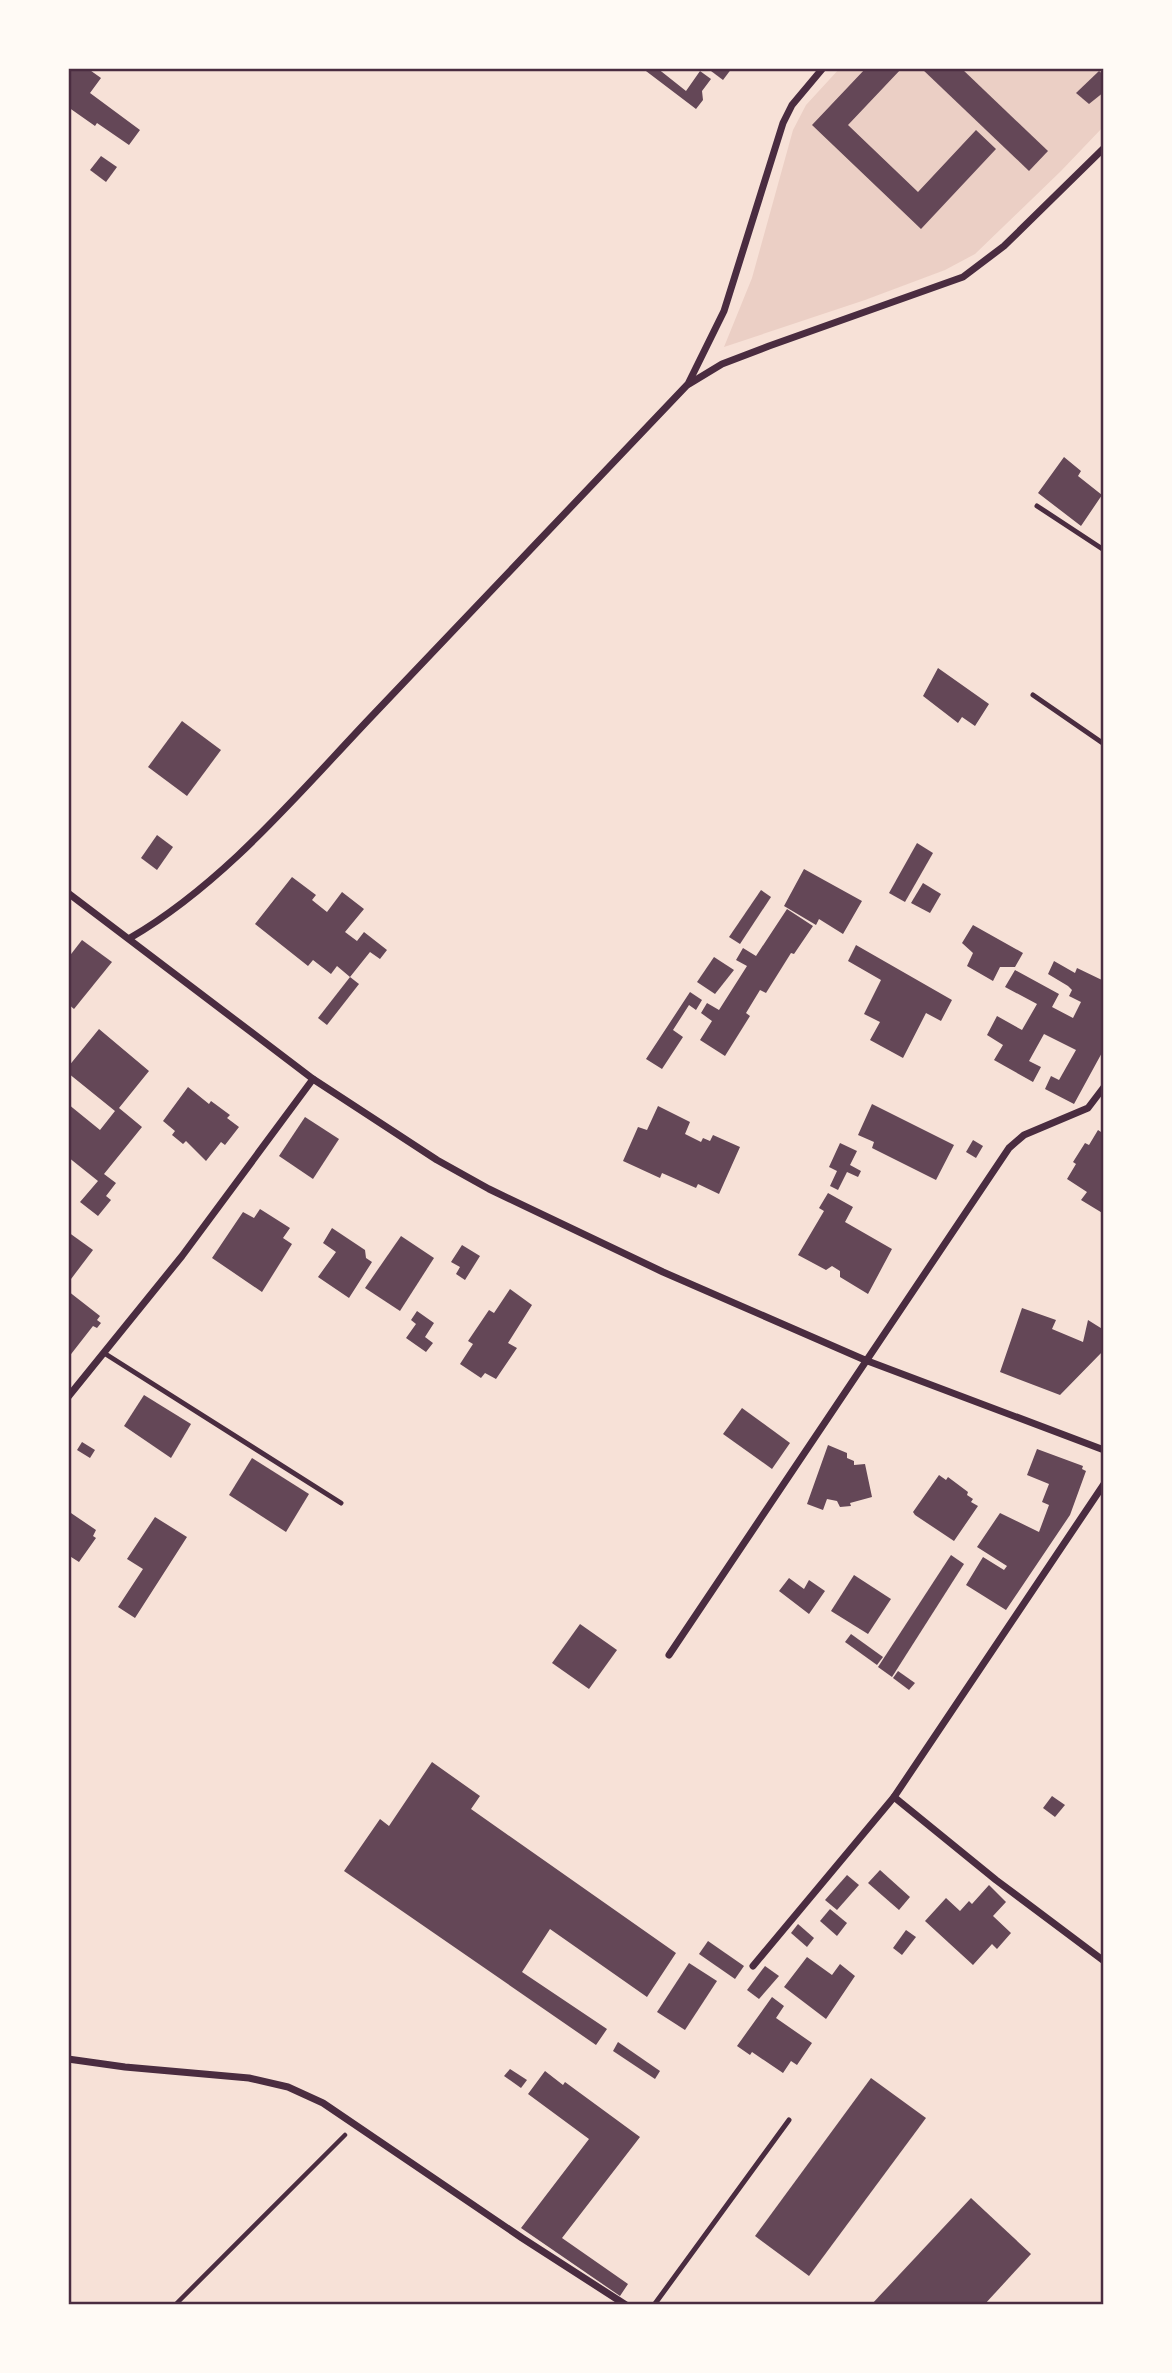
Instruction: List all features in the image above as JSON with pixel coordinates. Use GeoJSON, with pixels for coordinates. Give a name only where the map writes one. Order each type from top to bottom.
{"type":"FeatureCollection","features":[{"type":"Feature","properties":{"kind":"street"},"geometry":{"type":"LineString","coordinates":[[688,384],[724,311],[783,123],[793,105],[823,68]]}},
{"type":"Feature","properties":{"kind":"street"},"geometry":{"type":"LineString","coordinates":[[130,938],[156,923],[211,880],[287,805],[688,384],[722,364],[962,277],[1004,247],[1104,148]]}},
{"type":"Feature","properties":{"kind":"street"},"geometry":{"type":"LineString","coordinates":[[68,893],[313,1079],[437,1160],[489,1189],[663,1272],[865,1360],[1104,1450]]}},
{"type":"Feature","properties":{"kind":"street"},"geometry":{"type":"LineString","coordinates":[[68,1397],[182,1256],[313,1079]]}},
{"type":"Feature","properties":{"kind":"street"},"geometry":{"type":"LineString","coordinates":[[668,1655],[1009,1148],[1024,1135],[1088,1108],[1104,1087]]}},
{"type":"Feature","properties":{"kind":"street"},"geometry":{"type":"LineString","coordinates":[[753,1966],[894,1797],[1104,1485]]}},
{"type":"Feature","properties":{"kind":"street"},"geometry":{"type":"LineString","coordinates":[[894,1797],[996,1880],[1104,1961]]}},
{"type":"Feature","properties":{"kind":"street"},"geometry":{"type":"LineString","coordinates":[[68,2059],[249,2078],[288,2087],[323,2103],[356,2124],[522,2238],[626,2305]]}},
{"type":"Feature","properties":{"kind":"lane"},"geometry":{"type":"LineString","coordinates":[[1037,506],[1104,550]]}},
{"type":"Feature","properties":{"kind":"lane"},"geometry":{"type":"LineString","coordinates":[[1033,695],[1104,744]]}},
{"type":"Feature","properties":{"kind":"lane"},"geometry":{"type":"LineString","coordinates":[[104,1353],[341,1503]]}},
{"type":"Feature","properties":{"kind":"lane"},"geometry":{"type":"LineString","coordinates":[[654,2305],[789,2120]]}},
{"type":"Feature","properties":{"kind":"path"},"geometry":{"type":"LineString","coordinates":[[175,2305],[356,2124]]}},
{"type":"Feature","properties":{"kind":"shaded area"},"geometry":{"type":"Polygon","coordinates":[[[840,68],[1104,68],[1104,126],[975,254],[945,270],[865,300],[724,347],[752,278],[793,130],[806,105],[840,68]]]}},
{"type":"Feature","properties":{"kind":"building"},"geometry":{"type":"Polygon","coordinates":[[[68,68],[87,68],[101,78],[90,93],[140,130],[129,145],[68,107],[68,68]]]}},
{"type":"Feature","properties":{"kind":"building"},"geometry":{"type":"Polygon","coordinates":[[[642,68],[657,68],[686,91],[700,71],[711,79],[702,91],[703,100],[696,109],[642,68]]]}},
{"type":"Feature","properties":{"kind":"building"},"geometry":{"type":"Polygon","coordinates":[[[707,68],[732,68],[723,80],[707,68]]]}},
{"type":"Feature","properties":{"kind":"building"},"geometry":{"type":"Polygon","coordinates":[[[866,68],[902,68],[848,125],[918,192],[976,130],[996,149],[921,229],[812,125],[866,68]]]}},
{"type":"Feature","properties":{"kind":"building"},"geometry":{"type":"Polygon","coordinates":[[[921,68],[961,68],[1048,151],[1029,171],[921,68]]]}},
{"type":"Feature","properties":{"kind":"building"},"geometry":{"type":"Polygon","coordinates":[[[1099,71],[1104,75],[1104,92],[1089,104],[1076,93],[1099,71]]]}},
{"type":"Feature","properties":{"kind":"building"},"geometry":{"type":"Polygon","coordinates":[[[101,156],[117,167],[106,182],[90,170],[101,156]]]}},
{"type":"Feature","properties":{"kind":"building"},"geometry":{"type":"Polygon","coordinates":[[[1064,457],[1081,471],[1078,476],[1102,495],[1081,526],[1038,493],[1064,457]]]}},
{"type":"Feature","properties":{"kind":"building"},"geometry":{"type":"Polygon","coordinates":[[[938,668],[989,704],[975,726],[962,717],[958,723],[923,696],[938,668]]]}},
{"type":"Feature","properties":{"kind":"building"},"geometry":{"type":"Polygon","coordinates":[[[182,721],[221,750],[187,796],[148,767],[182,721]]]}},
{"type":"Feature","properties":{"kind":"building"},"geometry":{"type":"Polygon","coordinates":[[[157,835],[173,847],[157,870],[141,858],[157,835]]]}},
{"type":"Feature","properties":{"kind":"building"},"geometry":{"type":"Polygon","coordinates":[[[917,843],[933,853],[905,902],[889,893],[917,843]]]}},
{"type":"Feature","properties":{"kind":"building"},"geometry":{"type":"Polygon","coordinates":[[[804,869],[862,901],[843,934],[819,919],[816,925],[784,906],[804,869]]]}},
{"type":"Feature","properties":{"kind":"building"},"geometry":{"type":"Polygon","coordinates":[[[292,877],[316,895],[312,900],[327,912],[342,892],[364,909],[345,932],[357,941],[364,932],[387,950],[380,959],[370,952],[350,977],[337,966],[331,974],[313,960],[308,966],[255,924],[292,877]]]}},
{"type":"Feature","properties":{"kind":"building"},"geometry":{"type":"Polygon","coordinates":[[[923,883],[941,894],[930,913],[911,903],[923,883]]]}},
{"type":"Feature","properties":{"kind":"building"},"geometry":{"type":"Polygon","coordinates":[[[761,890],[771,897],[740,944],[729,937],[761,890]]]}},
{"type":"Feature","properties":{"kind":"building"},"geometry":{"type":"Polygon","coordinates":[[[787,909],[813,926],[794,954],[791,953],[766,993],[760,990],[746,1013],[750,1016],[725,1056],[700,1040],[712,1021],[701,1013],[707,1003],[719,1010],[747,966],[736,960],[743,948],[756,956],[787,909]]]}},
{"type":"Feature","properties":{"kind":"building"},"geometry":{"type":"Polygon","coordinates":[[[973,925],[1023,953],[1015,967],[1000,967],[993,981],[967,966],[973,953],[962,943],[973,925]]]}},
{"type":"Feature","properties":{"kind":"building"},"geometry":{"type":"Polygon","coordinates":[[[82,940],[112,962],[74,1009],[68,1004],[68,958],[82,940]]]}},
{"type":"Feature","properties":{"kind":"building"},"geometry":{"type":"Polygon","coordinates":[[[856,945],[952,1000],[941,1021],[926,1013],[903,1058],[870,1040],[880,1022],[864,1014],[881,980],[848,961],[856,945]]]}},
{"type":"Feature","properties":{"kind":"building"},"geometry":{"type":"Polygon","coordinates":[[[714,957],[734,970],[715,994],[697,982],[714,957]]]}},
{"type":"Feature","properties":{"kind":"building"},"geometry":{"type":"Polygon","coordinates":[[[1054,961],[1075,973],[1077,968],[1104,981],[1104,1049],[1074,1104],[1045,1089],[1051,1076],[1059,1080],[1076,1050],[1044,1034],[1029,1061],[1041,1067],[1033,1082],[994,1060],[1003,1045],[987,1035],[997,1016],[1022,1030],[1037,1004],[1005,987],[1015,970],[1059,994],[1052,1007],[1073,1018],[1081,1002],[1069,996],[1072,990],[1068,986],[1048,974],[1054,961]]]}},
{"type":"Feature","properties":{"kind":"building"},"geometry":{"type":"Polygon","coordinates":[[[350,977],[359,984],[327,1025],[318,1018],[350,977]]]}},
{"type":"Feature","properties":{"kind":"building"},"geometry":{"type":"Polygon","coordinates":[[[690,992],[702,1000],[696,1010],[689,1005],[673,1030],[683,1037],[662,1069],[646,1059],[690,992]]]}},
{"type":"Feature","properties":{"kind":"building"},"geometry":{"type":"Polygon","coordinates":[[[99,1029],[149,1071],[119,1108],[142,1127],[104,1174],[116,1183],[106,1196],[111,1200],[98,1216],[80,1202],[98,1181],[68,1157],[68,1104],[100,1130],[115,1111],[68,1073],[68,1067],[99,1029]]]}},
{"type":"Feature","properties":{"kind":"building"},"geometry":{"type":"Polygon","coordinates":[[[188,1087],[209,1104],[211,1101],[230,1115],[227,1118],[239,1127],[225,1145],[221,1142],[206,1161],[186,1141],[183,1144],[172,1135],[175,1131],[163,1121],[188,1087]]]}},
{"type":"Feature","properties":{"kind":"building"},"geometry":{"type":"Polygon","coordinates":[[[872,1104],[954,1145],[936,1180],[872,1148],[874,1142],[858,1135],[872,1104]]]}},
{"type":"Feature","properties":{"kind":"building"},"geometry":{"type":"Polygon","coordinates":[[[658,1106],[690,1122],[685,1134],[701,1142],[703,1138],[710,1141],[713,1135],[740,1147],[719,1194],[698,1184],[696,1188],[662,1173],[660,1178],[623,1161],[638,1127],[647,1130],[658,1106]]]}},
{"type":"Feature","properties":{"kind":"building"},"geometry":{"type":"Polygon","coordinates":[[[305,1117],[339,1139],[313,1179],[279,1156],[305,1117]]]}},
{"type":"Feature","properties":{"kind":"building"},"geometry":{"type":"Polygon","coordinates":[[[1098,1130],[1104,1134],[1104,1214],[1081,1200],[1087,1192],[1067,1179],[1076,1164],[1073,1162],[1085,1143],[1089,1145],[1098,1130]]]}},
{"type":"Feature","properties":{"kind":"building"},"geometry":{"type":"Polygon","coordinates":[[[973,1140],[983,1146],[976,1158],[966,1152],[973,1140]]]}},
{"type":"Feature","properties":{"kind":"building"},"geometry":{"type":"Polygon","coordinates":[[[840,1143],[857,1151],[850,1165],[861,1171],[858,1177],[847,1172],[838,1190],[830,1186],[837,1171],[829,1167],[840,1143]]]}},
{"type":"Feature","properties":{"kind":"building"},"geometry":{"type":"Polygon","coordinates":[[[828,1193],[853,1207],[845,1222],[892,1249],[868,1294],[840,1277],[840,1271],[832,1266],[826,1270],[798,1255],[824,1211],[819,1208],[828,1193]]]}},
{"type":"Feature","properties":{"kind":"building"},"geometry":{"type":"Polygon","coordinates":[[[260,1209],[290,1228],[283,1238],[292,1244],[262,1292],[212,1258],[243,1212],[254,1218],[260,1209]]]}},
{"type":"Feature","properties":{"kind":"building"},"geometry":{"type":"Polygon","coordinates":[[[332,1228],[365,1250],[366,1258],[372,1262],[349,1298],[318,1277],[336,1252],[323,1243],[332,1228]]]}},
{"type":"Feature","properties":{"kind":"building"},"geometry":{"type":"Polygon","coordinates":[[[68,1232],[93,1250],[68,1283],[68,1232]]]}},
{"type":"Feature","properties":{"kind":"building"},"geometry":{"type":"Polygon","coordinates":[[[401,1236],[434,1258],[400,1311],[365,1288],[401,1236]]]}},
{"type":"Feature","properties":{"kind":"building"},"geometry":{"type":"Polygon","coordinates":[[[462,1245],[480,1256],[465,1280],[456,1274],[460,1267],[451,1262],[462,1245]]]}},
{"type":"Feature","properties":{"kind":"building"},"geometry":{"type":"Polygon","coordinates":[[[510,1289],[532,1305],[508,1343],[517,1348],[496,1379],[485,1373],[481,1378],[460,1364],[473,1344],[468,1341],[489,1310],[494,1313],[510,1289]]]}},
{"type":"Feature","properties":{"kind":"building"},"geometry":{"type":"Polygon","coordinates":[[[68,1291],[100,1316],[97,1320],[101,1323],[97,1328],[93,1326],[68,1358],[68,1291]]]}},
{"type":"Feature","properties":{"kind":"building"},"geometry":{"type":"Polygon","coordinates":[[[1022,1308],[1056,1320],[1052,1329],[1083,1342],[1088,1320],[1104,1330],[1104,1350],[1060,1395],[1000,1372],[1022,1308]]]}},
{"type":"Feature","properties":{"kind":"building"},"geometry":{"type":"Polygon","coordinates":[[[417,1311],[434,1323],[425,1337],[433,1343],[426,1352],[406,1338],[416,1324],[411,1320],[417,1311]]]}},
{"type":"Feature","properties":{"kind":"building"},"geometry":{"type":"Polygon","coordinates":[[[144,1395],[191,1424],[171,1458],[124,1426],[144,1395]]]}},
{"type":"Feature","properties":{"kind":"building"},"geometry":{"type":"Polygon","coordinates":[[[742,1408],[790,1443],[772,1469],[723,1434],[742,1408]]]}},
{"type":"Feature","properties":{"kind":"building"},"geometry":{"type":"Polygon","coordinates":[[[82,1442],[95,1450],[90,1458],[77,1450],[82,1442]]]}},
{"type":"Feature","properties":{"kind":"building"},"geometry":{"type":"Polygon","coordinates":[[[828,1445],[847,1453],[847,1458],[854,1461],[854,1465],[865,1464],[872,1497],[850,1503],[851,1506],[840,1507],[837,1501],[827,1499],[823,1510],[807,1504],[828,1445]]]}},
{"type":"Feature","properties":{"kind":"building"},"geometry":{"type":"Polygon","coordinates":[[[1037,1449],[1083,1466],[1082,1469],[1086,1471],[1070,1515],[1006,1610],[966,1585],[983,1557],[1004,1570],[1007,1566],[977,1547],[1000,1513],[1039,1532],[1049,1505],[1042,1502],[1049,1484],[1027,1475],[1037,1449]]]}},
{"type":"Feature","properties":{"kind":"building"},"geometry":{"type":"Polygon","coordinates":[[[252,1458],[309,1494],[286,1532],[229,1495],[252,1458]]]}},
{"type":"Feature","properties":{"kind":"building"},"geometry":{"type":"Polygon","coordinates":[[[939,1475],[946,1480],[948,1477],[968,1492],[967,1495],[973,1499],[971,1502],[978,1506],[954,1541],[913,1512],[939,1475]]]}},
{"type":"Feature","properties":{"kind":"building"},"geometry":{"type":"Polygon","coordinates":[[[68,1511],[96,1530],[93,1536],[96,1538],[79,1562],[68,1555],[68,1511]]]}},
{"type":"Feature","properties":{"kind":"building"},"geometry":{"type":"Polygon","coordinates":[[[155,1517],[187,1537],[135,1618],[118,1607],[143,1569],[127,1559],[155,1517]]]}},
{"type":"Feature","properties":{"kind":"building"},"geometry":{"type":"Polygon","coordinates":[[[951,1555],[964,1564],[892,1677],[878,1667],[951,1555]]]}},
{"type":"Feature","properties":{"kind":"building"},"geometry":{"type":"Polygon","coordinates":[[[854,1575],[891,1599],[868,1634],[831,1611],[854,1575]]]}},
{"type":"Feature","properties":{"kind":"building"},"geometry":{"type":"Polygon","coordinates":[[[789,1578],[804,1589],[809,1580],[825,1591],[809,1614],[779,1591],[789,1578]]]}},
{"type":"Feature","properties":{"kind":"building"},"geometry":{"type":"Polygon","coordinates":[[[580,1624],[617,1650],[589,1689],[552,1663],[580,1624]]]}},
{"type":"Feature","properties":{"kind":"building"},"geometry":{"type":"Polygon","coordinates":[[[851,1634],[883,1657],[877,1665],[845,1642],[851,1634]]]}},
{"type":"Feature","properties":{"kind":"building"},"geometry":{"type":"Polygon","coordinates":[[[898,1671],[915,1683],[909,1690],[893,1678],[898,1671]]]}},
{"type":"Feature","properties":{"kind":"building"},"geometry":{"type":"Polygon","coordinates":[[[432,1762],[480,1796],[471,1809],[676,1953],[647,1997],[550,1929],[522,1972],[607,2029],[596,2045],[344,1871],[380,1819],[389,1826],[432,1762]]]}},
{"type":"Feature","properties":{"kind":"building"},"geometry":{"type":"Polygon","coordinates":[[[1052,1796],[1065,1805],[1055,1817],[1043,1808],[1052,1796]]]}},
{"type":"Feature","properties":{"kind":"building"},"geometry":{"type":"Polygon","coordinates":[[[880,1870],[910,1897],[899,1910],[868,1883],[880,1870]]]}},
{"type":"Feature","properties":{"kind":"building"},"geometry":{"type":"Polygon","coordinates":[[[847,1875],[859,1885],[837,1910],[825,1900],[847,1875]]]}},
{"type":"Feature","properties":{"kind":"building"},"geometry":{"type":"Polygon","coordinates":[[[989,1885],[1006,1902],[993,1916],[1011,1933],[997,1949],[992,1944],[973,1965],[925,1921],[946,1898],[960,1911],[969,1901],[972,1904],[989,1885]]]}},
{"type":"Feature","properties":{"kind":"building"},"geometry":{"type":"Polygon","coordinates":[[[830,1909],[847,1923],[837,1936],[820,1921],[830,1909]]]}},
{"type":"Feature","properties":{"kind":"building"},"geometry":{"type":"Polygon","coordinates":[[[798,1924],[814,1938],[807,1947],[791,1933],[798,1924]]]}},
{"type":"Feature","properties":{"kind":"building"},"geometry":{"type":"Polygon","coordinates":[[[906,1930],[916,1937],[902,1955],[893,1948],[906,1930]]]}},
{"type":"Feature","properties":{"kind":"building"},"geometry":{"type":"Polygon","coordinates":[[[708,1941],[744,1966],[735,1979],[699,1954],[708,1941]]]}},
{"type":"Feature","properties":{"kind":"building"},"geometry":{"type":"Polygon","coordinates":[[[807,1957],[832,1975],[840,1964],[855,1976],[826,2019],[784,1987],[807,1957]]]}},
{"type":"Feature","properties":{"kind":"building"},"geometry":{"type":"Polygon","coordinates":[[[689,1963],[717,1981],[685,2030],[657,2012],[689,1963]]]}},
{"type":"Feature","properties":{"kind":"building"},"geometry":{"type":"Polygon","coordinates":[[[765,1966],[779,1976],[759,1999],[747,1990],[765,1966]]]}},
{"type":"Feature","properties":{"kind":"building"},"geometry":{"type":"Polygon","coordinates":[[[772,1997],[784,2006],[776,2018],[812,2043],[797,2065],[791,2061],[783,2073],[752,2052],[750,2055],[737,2046],[772,1997]]]}},
{"type":"Feature","properties":{"kind":"building"},"geometry":{"type":"Polygon","coordinates":[[[618,2042],[660,2071],[655,2079],[613,2051],[618,2042]]]}},
{"type":"Feature","properties":{"kind":"building"},"geometry":{"type":"Polygon","coordinates":[[[510,2069],[527,2080],[521,2088],[504,2076],[510,2069]]]}},
{"type":"Feature","properties":{"kind":"building"},"geometry":{"type":"Polygon","coordinates":[[[545,2071],[563,2085],[565,2082],[640,2137],[562,2238],[628,2284],[620,2296],[521,2228],[589,2139],[528,2094],[545,2071]]]}},
{"type":"Feature","properties":{"kind":"building"},"geometry":{"type":"Polygon","coordinates":[[[871,2078],[926,2118],[809,2276],[755,2236],[871,2078]]]}},
{"type":"Feature","properties":{"kind":"building"},"geometry":{"type":"Polygon","coordinates":[[[971,2198],[1031,2254],[984,2305],[871,2305],[971,2198]]]}}]}
